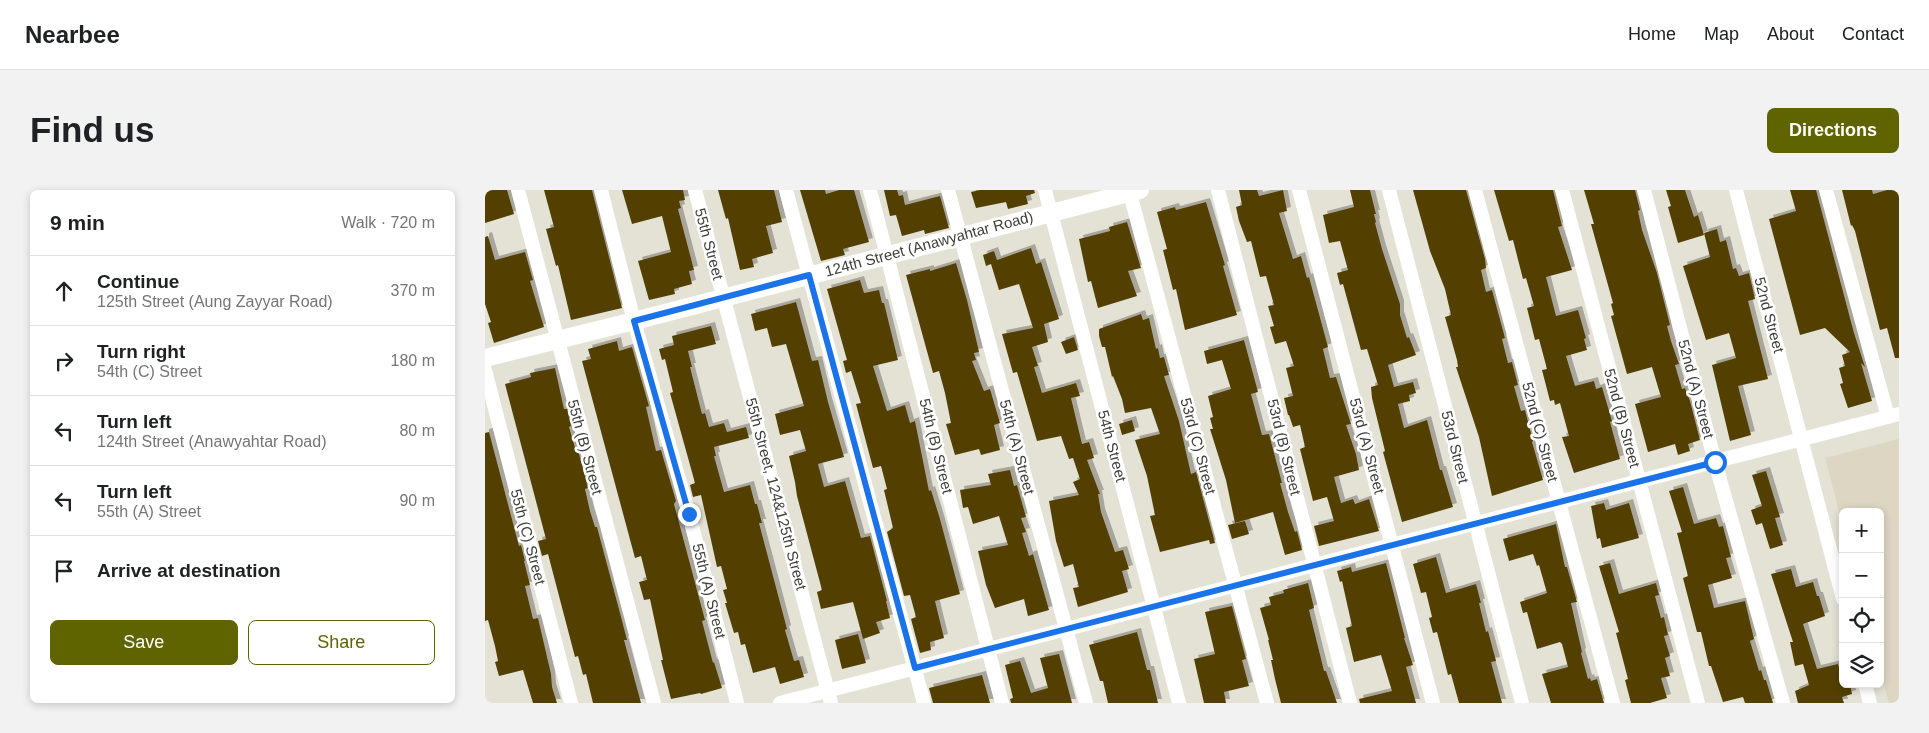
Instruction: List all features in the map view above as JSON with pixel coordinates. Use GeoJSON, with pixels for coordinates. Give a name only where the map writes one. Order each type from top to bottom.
{"type":"FeatureCollection","features":[{"type":"Feature","properties":{"kind":"street","name":"55th (B) Street"},"geometry":{"type":"LineString","coordinates":[[518,190],[654,703]]}},
{"type":"Feature","properties":{"kind":"street","name":"55th (A) Street"},"geometry":{"type":"LineString","coordinates":[[601,190],[634,321],[689,514],[737,703]]}},
{"type":"Feature","properties":{"kind":"street","name":"55th Street"},"geometry":{"type":"LineString","coordinates":[[695,190],[723,298]]}},
{"type":"Feature","properties":{"kind":"street"},"geometry":{"type":"LineString","coordinates":[[786,190],[924,703]]}},
{"type":"Feature","properties":{"kind":"street","name":"54th (B) Street"},"geometry":{"type":"LineString","coordinates":[[870,190],[1002,703]]}},
{"type":"Feature","properties":{"kind":"street","name":"54th (A) Street"},"geometry":{"type":"LineString","coordinates":[[948,190],[1086,703]]}},
{"type":"Feature","properties":{"kind":"street","name":"54th Street"},"geometry":{"type":"LineString","coordinates":[[1045,190],[1179,703]]}},
{"type":"Feature","properties":{"kind":"street","name":"53rd (B) Street"},"geometry":{"type":"LineString","coordinates":[[1218,190],[1351,703]]}},
{"type":"Feature","properties":{"kind":"street","name":"53rd (A) Street"},"geometry":{"type":"LineString","coordinates":[[1299,190],[1433,703]]}},
{"type":"Feature","properties":{"kind":"street","name":"53rd Street"},"geometry":{"type":"LineString","coordinates":[[1389,190],[1522,703]]}},
{"type":"Feature","properties":{"kind":"street","name":"52nd (C) Street"},"geometry":{"type":"LineString","coordinates":[[1475,190],[1613,703]]}},
{"type":"Feature","properties":{"kind":"street","name":"52nd (B) Street"},"geometry":{"type":"LineString","coordinates":[[1562,190],[1698,703]]}},
{"type":"Feature","properties":{"kind":"street","name":"52nd (A) Street"},"geometry":{"type":"LineString","coordinates":[[1644,190],[1715,462],[1783,703]]}},
{"type":"Feature","properties":{"kind":"street","name":"52nd Street"},"geometry":{"type":"LineString","coordinates":[[1736,190],[1843,598]]}},
{"type":"Feature","properties":{"kind":"street"},"geometry":{"type":"LineString","coordinates":[[780,703],[830,697],[915,668],[1894,416],[1826,190]]}},
{"type":"Feature","properties":{"kind":"street","name":"124th Street (Anawyahtar Road)"},"geometry":{"type":"LineString","coordinates":[[485,358],[1133,191]]}},
{"type":"Feature","properties":{"kind":"street","name":"53rd (C) Street"},"geometry":{"type":"LineString","coordinates":[[1133,191],[1267,703]]}},
{"type":"Feature","properties":{"kind":"street","name":"55th Street, 124&125th Street"},"geometry":{"type":"LineString","coordinates":[[723,298],[830,697]]}},
{"type":"Feature","properties":{"kind":"street","name":"55th (C) Street"},"geometry":{"type":"LineString","coordinates":[[485,370],[571,703]]}},
{"type":"Feature","properties":{"kind":"street"},"geometry":{"type":"LineString","coordinates":[[1866,688],[1870,703]]}},
{"type":"Feature","properties":{"kind":"shaded area"},"geometry":{"type":"Polygon","coordinates":[[[1899,439],[1899,703],[1889,703],[1884,685],[1884,508],[1839,508],[1839,511],[1825,458],[1899,439]]]}},
{"type":"Feature","properties":{"kind":"building"},"geometry":{"type":"Polygon","coordinates":[[[485,190],[507,190],[514,214],[485,223],[485,190]]]}},
{"type":"Feature","properties":{"kind":"building"},"geometry":{"type":"Polygon","coordinates":[[[544,190],[592,190],[622,308],[571,320],[558,265],[556,266],[546,229],[554,227],[544,190]]]}},
{"type":"Feature","properties":{"kind":"building"},"geometry":{"type":"Polygon","coordinates":[[[622,190],[683,190],[685,200],[679,201],[681,208],[678,209],[694,270],[689,271],[692,284],[674,289],[675,294],[649,300],[638,261],[671,252],[662,216],[632,224],[622,190]]]}},
{"type":"Feature","properties":{"kind":"building"},"geometry":{"type":"Polygon","coordinates":[[[718,190],[774,190],[782,222],[766,226],[773,253],[752,259],[754,267],[740,270],[728,218],[726,219],[718,190]]]}},
{"type":"Feature","properties":{"kind":"building"},"geometry":{"type":"Polygon","coordinates":[[[800,190],[825,190],[826,194],[839,190],[854,190],[869,242],[843,249],[845,255],[821,261],[800,190]]]}},
{"type":"Feature","properties":{"kind":"building"},"geometry":{"type":"Polygon","coordinates":[[[884,190],[897,190],[899,196],[903,195],[905,205],[940,196],[949,228],[925,234],[924,230],[902,236],[896,215],[890,216],[884,190]]]}},
{"type":"Feature","properties":{"kind":"building"},"geometry":{"type":"Polygon","coordinates":[[[980,190],[1034,190],[1035,193],[1026,196],[1028,204],[1008,209],[1006,202],[976,208],[971,192],[980,190]]]}},
{"type":"Feature","properties":{"kind":"building"},"geometry":{"type":"Polygon","coordinates":[[[1239,190],[1257,190],[1259,196],[1283,190],[1287,211],[1279,213],[1293,259],[1301,256],[1307,278],[1309,277],[1328,347],[1323,349],[1330,378],[1336,377],[1351,424],[1346,425],[1356,454],[1359,470],[1334,477],[1341,503],[1353,499],[1355,504],[1369,499],[1379,531],[1319,546],[1314,526],[1334,521],[1327,497],[1313,501],[1300,449],[1305,447],[1300,425],[1293,427],[1288,415],[1284,398],[1293,396],[1286,368],[1294,366],[1286,341],[1275,344],[1270,327],[1274,326],[1268,306],[1274,305],[1266,276],[1260,277],[1251,241],[1247,242],[1239,221],[1236,207],[1242,205],[1239,190]]]}},
{"type":"Feature","properties":{"kind":"building"},"geometry":{"type":"Polygon","coordinates":[[[1350,190],[1370,190],[1376,214],[1374,214],[1375,223],[1400,304],[1400,315],[1407,338],[1409,337],[1416,355],[1388,365],[1394,387],[1413,382],[1416,393],[1409,395],[1410,401],[1398,404],[1404,428],[1427,420],[1440,470],[1442,470],[1453,507],[1402,522],[1383,452],[1385,451],[1372,398],[1371,387],[1378,385],[1367,349],[1361,350],[1343,284],[1340,285],[1337,273],[1348,270],[1340,241],[1329,243],[1323,215],[1354,207],[1350,190]]]}},
{"type":"Feature","properties":{"kind":"building"},"geometry":{"type":"Polygon","coordinates":[[[1413,190],[1466,190],[1485,259],[1486,268],[1481,270],[1486,292],[1492,290],[1505,338],[1502,339],[1508,363],[1512,362],[1518,385],[1514,386],[1521,411],[1525,410],[1543,480],[1492,496],[1479,437],[1456,367],[1458,367],[1457,360],[1445,317],[1451,315],[1445,289],[1430,251],[1413,190]]]}},
{"type":"Feature","properties":{"kind":"building"},"geometry":{"type":"Polygon","coordinates":[[[1494,190],[1553,190],[1562,226],[1558,227],[1572,270],[1546,277],[1556,316],[1578,310],[1586,338],[1584,339],[1587,350],[1566,356],[1575,386],[1594,381],[1596,389],[1602,387],[1620,459],[1574,473],[1562,437],[1569,436],[1560,403],[1555,405],[1554,400],[1550,401],[1542,370],[1547,369],[1539,339],[1535,340],[1527,308],[1534,306],[1526,278],[1523,279],[1513,240],[1509,241],[1494,190]]]}},
{"type":"Feature","properties":{"kind":"building"},"geometry":{"type":"Polygon","coordinates":[[[1584,190],[1635,190],[1642,230],[1657,273],[1670,325],[1667,326],[1679,364],[1675,365],[1682,389],[1685,388],[1690,401],[1700,440],[1688,444],[1690,451],[1678,455],[1675,444],[1648,452],[1635,404],[1661,397],[1652,367],[1627,374],[1611,316],[1614,315],[1611,304],[1613,303],[1591,224],[1594,224],[1584,190]]]}},
{"type":"Feature","properties":{"kind":"building"},"geometry":{"type":"Polygon","coordinates":[[[1666,190],[1685,190],[1694,217],[1698,215],[1704,235],[1678,243],[1668,207],[1671,206],[1666,190]]]}},
{"type":"Feature","properties":{"kind":"building"},"geometry":{"type":"Polygon","coordinates":[[[1790,190],[1816,190],[1854,333],[1865,367],[1861,363],[1872,401],[1848,408],[1840,384],[1843,383],[1839,368],[1845,366],[1842,355],[1850,352],[1825,328],[1800,335],[1769,219],[1796,211],[1790,190]]]}},
{"type":"Feature","properties":{"kind":"building"},"geometry":{"type":"Polygon","coordinates":[[[1842,190],[1872,190],[1873,194],[1887,190],[1899,190],[1899,358],[1895,358],[1887,328],[1880,330],[1855,231],[1851,226],[1842,190]]]}},
{"type":"Feature","properties":{"kind":"building"},"geometry":{"type":"Polygon","coordinates":[[[1206,202],[1225,265],[1223,266],[1237,315],[1185,330],[1176,289],[1173,290],[1163,250],[1167,249],[1157,212],[1175,207],[1176,210],[1206,202]]]}},
{"type":"Feature","properties":{"kind":"building"},"geometry":{"type":"Polygon","coordinates":[[[1127,222],[1141,268],[1128,271],[1137,296],[1098,308],[1091,281],[1088,282],[1079,239],[1110,231],[1109,227],[1127,222]]]}},
{"type":"Feature","properties":{"kind":"building"},"geometry":{"type":"Polygon","coordinates":[[[1717,229],[1720,242],[1726,240],[1733,269],[1736,268],[1739,276],[1749,273],[1755,299],[1748,301],[1768,379],[1738,386],[1751,435],[1730,441],[1712,365],[1736,358],[1729,333],[1706,340],[1683,266],[1710,257],[1704,233],[1717,229]]]}},
{"type":"Feature","properties":{"kind":"building"},"geometry":{"type":"Polygon","coordinates":[[[488,236],[495,260],[525,252],[533,280],[530,281],[544,327],[494,343],[488,323],[491,322],[485,304],[485,237],[488,236]]]}},
{"type":"Feature","properties":{"kind":"building"},"geometry":{"type":"Polygon","coordinates":[[[1031,248],[1036,264],[1041,262],[1059,319],[1044,324],[1048,342],[1032,347],[1038,366],[1034,367],[1042,393],[1076,383],[1080,396],[1071,398],[1082,444],[1089,442],[1094,458],[1087,460],[1100,494],[1098,494],[1101,512],[1115,552],[1123,550],[1129,569],[1122,571],[1128,592],[1078,607],[1073,588],[1079,587],[1073,564],[1064,567],[1056,541],[1049,501],[1079,495],[1073,482],[1080,479],[1073,458],[1069,459],[1061,436],[1037,441],[1017,372],[1013,373],[1002,334],[1033,328],[1019,284],[999,290],[991,264],[986,266],[983,255],[994,251],[997,260],[1031,248]]]}},
{"type":"Feature","properties":{"kind":"building"},"geometry":{"type":"Polygon","coordinates":[[[956,263],[979,352],[974,353],[976,360],[972,361],[984,391],[990,389],[1000,423],[994,425],[1000,450],[981,455],[979,449],[955,455],[946,424],[951,423],[945,393],[939,371],[933,373],[906,275],[930,269],[930,271],[956,263]]]}},
{"type":"Feature","properties":{"kind":"building"},"geometry":{"type":"Polygon","coordinates":[[[860,280],[864,293],[879,290],[882,303],[884,303],[898,360],[873,366],[887,411],[905,405],[910,423],[915,421],[929,491],[931,490],[940,519],[960,594],[935,601],[944,638],[930,642],[931,650],[920,653],[911,619],[916,617],[910,595],[904,596],[887,532],[893,528],[884,490],[887,489],[881,466],[873,468],[856,404],[861,403],[851,371],[846,373],[843,361],[847,360],[827,289],[860,280]]]}},
{"type":"Feature","properties":{"kind":"building"},"geometry":{"type":"Polygon","coordinates":[[[796,302],[812,361],[818,360],[844,457],[818,464],[824,487],[845,481],[861,538],[870,536],[887,601],[890,618],[876,622],[880,633],[863,639],[853,602],[821,609],[817,592],[822,590],[797,496],[789,456],[806,451],[800,430],[780,435],[775,414],[804,406],[786,344],[772,347],[767,328],[755,331],[751,314],[796,302]]]}},
{"type":"Feature","properties":{"kind":"building"},"geometry":{"type":"Polygon","coordinates":[[[1141,314],[1143,320],[1149,318],[1156,349],[1158,348],[1160,358],[1164,357],[1169,375],[1164,376],[1179,421],[1191,474],[1196,472],[1215,543],[1210,544],[1209,540],[1160,552],[1150,516],[1155,515],[1147,476],[1135,440],[1160,434],[1151,408],[1125,413],[1122,399],[1112,377],[1105,347],[1102,347],[1099,336],[1099,329],[1141,314]]]}},
{"type":"Feature","properties":{"kind":"building"},"geometry":{"type":"Polygon","coordinates":[[[711,326],[716,344],[688,351],[692,367],[690,367],[702,414],[705,413],[709,427],[724,423],[727,432],[746,427],[749,438],[714,447],[716,456],[714,456],[724,492],[750,485],[755,504],[757,504],[762,523],[759,523],[787,629],[785,630],[794,661],[799,660],[804,677],[780,684],[775,667],[753,673],[745,644],[741,645],[738,632],[734,633],[725,603],[727,603],[723,590],[727,589],[721,566],[717,567],[701,495],[693,497],[690,485],[695,483],[670,393],[673,392],[665,359],[662,360],[659,349],[674,345],[672,336],[711,326]]]}},
{"type":"Feature","properties":{"kind":"building"},"geometry":{"type":"Polygon","coordinates":[[[1074,337],[1078,350],[1066,354],[1061,342],[1074,337]]]}},
{"type":"Feature","properties":{"kind":"building"},"geometry":{"type":"Polygon","coordinates":[[[1244,340],[1258,392],[1251,394],[1262,435],[1269,434],[1288,512],[1295,532],[1297,531],[1302,550],[1285,555],[1273,512],[1235,523],[1226,480],[1210,429],[1213,429],[1210,418],[1213,417],[1208,396],[1231,389],[1222,360],[1207,364],[1204,351],[1244,340]]]}},
{"type":"Feature","properties":{"kind":"building"},"geometry":{"type":"Polygon","coordinates":[[[617,341],[619,351],[632,347],[649,406],[646,407],[656,451],[661,450],[676,501],[674,504],[705,620],[702,621],[722,688],[701,694],[671,699],[661,660],[663,660],[650,599],[644,600],[639,582],[647,580],[641,556],[635,558],[582,361],[591,359],[588,349],[617,341]]]}},
{"type":"Feature","properties":{"kind":"building"},"geometry":{"type":"Polygon","coordinates":[[[555,368],[564,409],[567,409],[571,426],[569,427],[576,451],[578,450],[588,488],[585,489],[590,511],[595,527],[597,527],[620,613],[627,640],[624,640],[641,703],[593,703],[586,674],[583,675],[578,656],[575,657],[548,554],[542,556],[538,541],[546,539],[505,384],[531,377],[530,373],[555,368]]]}},
{"type":"Feature","properties":{"kind":"building"},"geometry":{"type":"Polygon","coordinates":[[[1132,420],[1135,431],[1122,435],[1119,424],[1132,420]]]}},
{"type":"Feature","properties":{"kind":"building"},"geometry":{"type":"Polygon","coordinates":[[[489,432],[519,546],[521,545],[530,585],[525,586],[533,619],[538,618],[557,703],[533,703],[523,670],[499,676],[495,662],[498,661],[495,646],[488,620],[485,621],[485,433],[489,432]]]}},
{"type":"Feature","properties":{"kind":"building"},"geometry":{"type":"Polygon","coordinates":[[[1010,470],[1014,486],[1017,485],[1026,517],[1021,518],[1026,532],[1022,533],[1029,556],[1033,554],[1049,610],[1028,616],[1024,599],[995,608],[986,585],[978,551],[1008,545],[999,516],[973,524],[968,507],[963,508],[960,490],[991,485],[988,474],[1010,470]]]}},
{"type":"Feature","properties":{"kind":"building"},"geometry":{"type":"Polygon","coordinates":[[[1766,471],[1780,517],[1775,518],[1783,545],[1770,549],[1762,523],[1756,525],[1751,510],[1762,506],[1752,475],[1766,471]]]}},
{"type":"Feature","properties":{"kind":"building"},"geometry":{"type":"Polygon","coordinates":[[[1683,487],[1694,524],[1716,518],[1719,527],[1723,526],[1731,557],[1726,558],[1732,578],[1708,585],[1714,608],[1745,601],[1754,639],[1750,641],[1759,671],[1761,670],[1764,680],[1766,680],[1773,703],[1745,703],[1743,697],[1723,702],[1711,666],[1709,666],[1701,632],[1697,632],[1683,578],[1688,576],[1677,533],[1682,532],[1669,491],[1683,487]]]}},
{"type":"Feature","properties":{"kind":"building"},"geometry":{"type":"Polygon","coordinates":[[[1604,503],[1606,510],[1629,503],[1639,538],[1602,548],[1600,538],[1597,539],[1591,506],[1604,503]]]}},
{"type":"Feature","properties":{"kind":"building"},"geometry":{"type":"Polygon","coordinates":[[[1245,521],[1249,534],[1232,539],[1228,525],[1245,521]]]}},
{"type":"Feature","properties":{"kind":"building"},"geometry":{"type":"Polygon","coordinates":[[[1556,524],[1565,567],[1567,567],[1577,602],[1571,603],[1581,653],[1588,679],[1590,678],[1591,681],[1597,679],[1604,703],[1551,703],[1542,674],[1568,667],[1562,644],[1560,642],[1537,649],[1527,612],[1523,613],[1520,602],[1547,593],[1539,565],[1537,566],[1533,554],[1509,561],[1503,539],[1556,524]]]}},
{"type":"Feature","properties":{"kind":"building"},"geometry":{"type":"Polygon","coordinates":[[[1436,557],[1446,593],[1476,584],[1486,632],[1488,631],[1496,661],[1491,662],[1502,703],[1459,703],[1451,674],[1448,675],[1437,632],[1433,633],[1429,618],[1432,617],[1426,592],[1421,593],[1413,564],[1436,557]]]}},
{"type":"Feature","properties":{"kind":"building"},"geometry":{"type":"Polygon","coordinates":[[[1386,563],[1404,638],[1413,665],[1406,667],[1416,703],[1360,703],[1359,699],[1392,691],[1381,655],[1354,662],[1346,628],[1352,626],[1342,581],[1340,582],[1337,571],[1351,567],[1352,572],[1386,563]]]}},
{"type":"Feature","properties":{"kind":"building"},"geometry":{"type":"Polygon","coordinates":[[[1610,563],[1619,594],[1656,583],[1659,595],[1655,596],[1661,618],[1664,617],[1668,635],[1664,636],[1670,656],[1665,658],[1670,676],[1661,678],[1667,698],[1650,703],[1631,703],[1625,680],[1628,679],[1616,633],[1619,632],[1599,566],[1610,563]]]}},
{"type":"Feature","properties":{"kind":"building"},"geometry":{"type":"Polygon","coordinates":[[[1791,569],[1796,587],[1813,582],[1825,616],[1803,624],[1817,669],[1838,664],[1839,688],[1851,688],[1852,694],[1842,697],[1844,703],[1798,703],[1795,691],[1809,685],[1803,664],[1795,666],[1790,642],[1793,642],[1771,574],[1791,569]]]}},
{"type":"Feature","properties":{"kind":"building"},"geometry":{"type":"Polygon","coordinates":[[[1308,583],[1314,608],[1309,610],[1324,671],[1326,671],[1337,703],[1281,703],[1275,679],[1269,640],[1260,608],[1271,605],[1269,597],[1284,593],[1283,590],[1308,583]]]}},
{"type":"Feature","properties":{"kind":"building"},"geometry":{"type":"Polygon","coordinates":[[[1232,606],[1246,659],[1242,660],[1249,686],[1224,692],[1226,703],[1204,703],[1194,659],[1215,654],[1205,612],[1232,606]]]}},
{"type":"Feature","properties":{"kind":"building"},"geometry":{"type":"Polygon","coordinates":[[[1137,632],[1147,670],[1150,670],[1158,703],[1108,703],[1103,681],[1100,681],[1089,645],[1137,632]]]}},
{"type":"Feature","properties":{"kind":"building"},"geometry":{"type":"Polygon","coordinates":[[[858,634],[866,663],[842,669],[835,640],[858,634]]]}},
{"type":"Feature","properties":{"kind":"building"},"geometry":{"type":"Polygon","coordinates":[[[1059,654],[1072,703],[1011,703],[1010,699],[1013,698],[1005,665],[1020,661],[1031,693],[1048,688],[1040,658],[1059,654]]]}},
{"type":"Feature","properties":{"kind":"building"},"geometry":{"type":"Polygon","coordinates":[[[982,675],[990,703],[933,703],[929,688],[982,675]]]}},
{"type":"Feature","properties":{"kind":"route"},"geometry":{"type":"LineString","coordinates":[[689,514],[634,321],[809,275],[915,668],[1715,462]]}}]}
